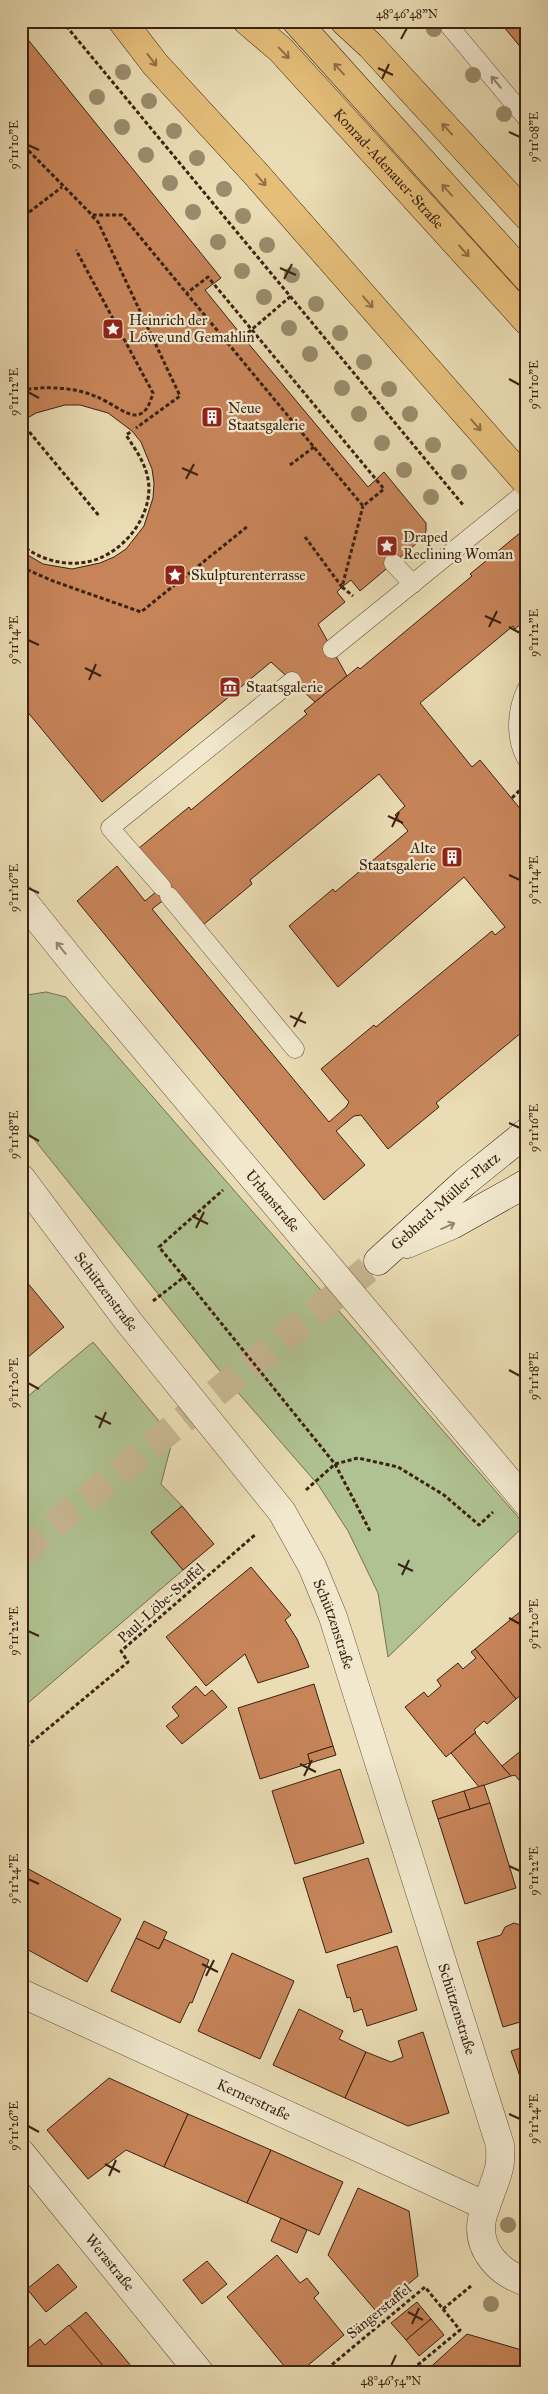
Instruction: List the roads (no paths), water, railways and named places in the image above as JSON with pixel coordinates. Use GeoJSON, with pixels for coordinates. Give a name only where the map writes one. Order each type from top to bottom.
{"type":"FeatureCollection","features":[{"type":"Feature","properties":{"kind":"main road"},"geometry":{"type":"LineString","coordinates":[[122,21],[155,64],[256,174],[527,483]]}},
{"type":"Feature","properties":{"kind":"main road","name":"Konrad-Adenauer-Straße"},"geometry":{"type":"LineString","coordinates":[[247,21],[281,50],[527,321]]}},
{"type":"Feature","properties":{"kind":"main road","name":"Konrad-Adenauer-Straße"},"geometry":{"type":"LineString","coordinates":[[296,21],[527,278]]}},
{"type":"Feature","properties":{"kind":"main road"},"geometry":{"type":"LineString","coordinates":[[344,21],[370,46],[527,216]]}},
{"type":"Feature","properties":{"kind":"street","name":"Urbanstraße"},"geometry":{"type":"LineString","coordinates":[[23,908],[92,986],[522,1497]]}},
{"type":"Feature","properties":{"kind":"street","name":"Gebhard-Müller-Platz"},"geometry":{"type":"LineString","coordinates":[[527,1132],[465,1182],[383,1257],[452,1225],[527,1183]]}},
{"type":"Feature","properties":{"kind":"street","name":"Schützenstraße"},"geometry":{"type":"LineString","coordinates":[[21,1178],[128,1321],[282,1512],[312,1566],[333,1617],[500,2145],[500,2166],[486,2206]]}},
{"type":"Feature","properties":{"kind":"street","name":"Kernerstraße"},"geometry":{"type":"LineString","coordinates":[[21,1993],[486,2206]]}},
{"type":"Feature","properties":{"kind":"street","name":"Werastraße"},"geometry":{"type":"LineString","coordinates":[[21,2153],[200,2373]]}},
{"type":"Feature","properties":{"kind":"street"},"geometry":{"type":"LineString","coordinates":[[486,2206],[482,2222],[483,2238],[488,2253],[496,2266],[513,2278],[527,2282]]}},
{"type":"Feature","properties":{"kind":"lane"},"geometry":{"type":"LineString","coordinates":[[445,21],[527,119]]}},
{"type":"Feature","properties":{"kind":"lane"},"geometry":{"type":"LineString","coordinates":[[332,649],[481,526],[527,491]]}},
{"type":"Feature","properties":{"kind":"lane"},"geometry":{"type":"LineString","coordinates":[[393,563],[413,584]]}},
{"type":"Feature","properties":{"kind":"lane"},"geometry":{"type":"LineString","coordinates":[[292,681],[110,828],[295,1049]]}},
{"type":"Feature","properties":{"kind":"lane"},"geometry":{"type":"LineString","coordinates":[[527,688],[518,715],[519,736],[527,760]]}},
{"type":"Feature","properties":{"kind":"tunnel"},"geometry":{"type":"LineString","coordinates":[[21,1553],[378,1261]]}},
{"type":"Feature","properties":{"kind":"place","name":"Heinrich der Löwe und Gemahlin"},"geometry":{"type":"Point","coordinates":[113,329]}},
{"type":"Feature","properties":{"kind":"place","name":"Neue Staatsgalerie"},"geometry":{"type":"Point","coordinates":[212,417]}},
{"type":"Feature","properties":{"kind":"place","name":"Draped Reclining Woman"},"geometry":{"type":"Point","coordinates":[387,546]}},
{"type":"Feature","properties":{"kind":"place","name":"Skulpturenterrasse"},"geometry":{"type":"Point","coordinates":[175,575]}},
{"type":"Feature","properties":{"kind":"place","name":"Staatsgalerie"},"geometry":{"type":"Point","coordinates":[230,687]}},
{"type":"Feature","properties":{"kind":"place","name":"Alte Staatsgalerie"},"geometry":{"type":"Point","coordinates":[452,857]}}]}
